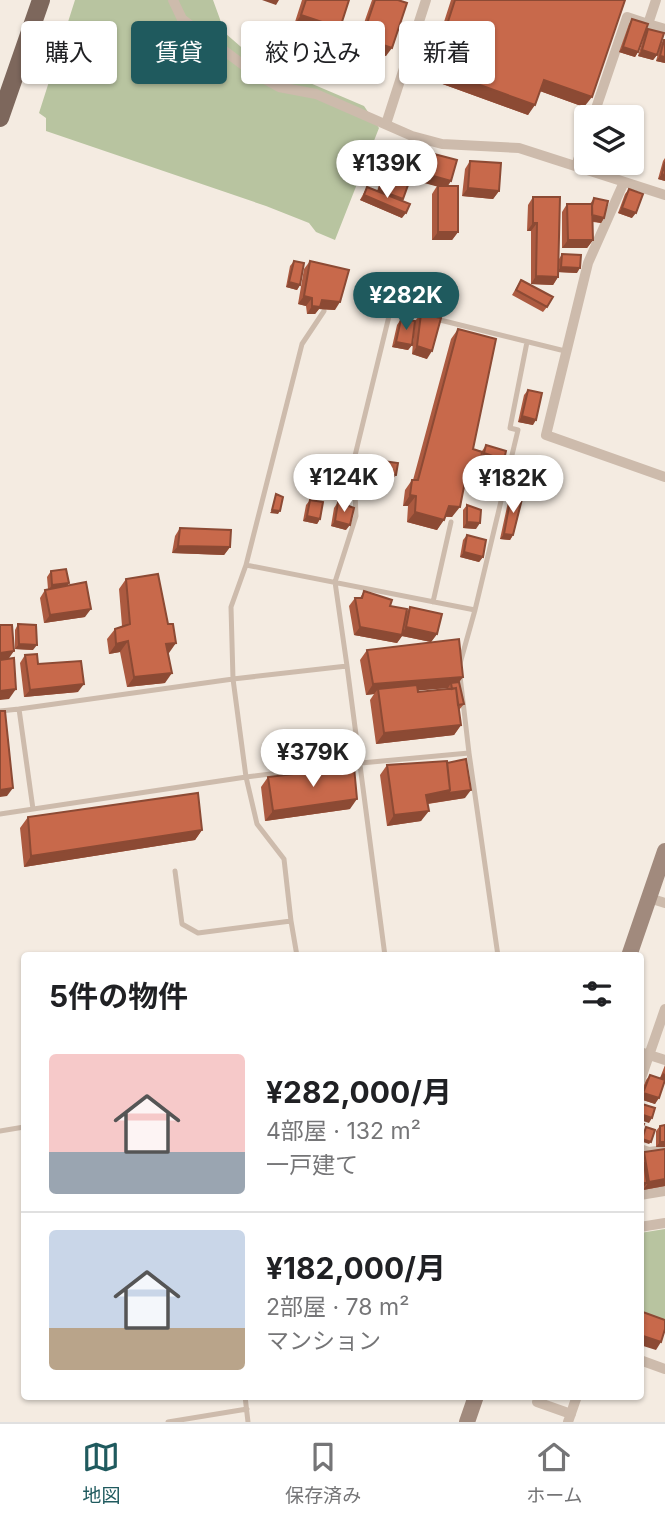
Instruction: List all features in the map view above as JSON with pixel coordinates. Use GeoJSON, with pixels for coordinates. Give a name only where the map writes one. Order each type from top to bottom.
{"type":"FeatureCollection","features":[{"type":"Feature","properties":{"kind":"main road"},"geometry":{"type":"LineString","coordinates":[[0,118],[41,0]]}},
{"type":"Feature","properties":{"kind":"street"},"geometry":{"type":"LineString","coordinates":[[173,0],[182,19],[254,74],[279,87],[316,94],[412,136],[442,144],[519,148],[574,165]]}},
{"type":"Feature","properties":{"kind":"street"},"geometry":{"type":"LineString","coordinates":[[386,124],[426,0]]}},
{"type":"Feature","properties":{"kind":"street"},"geometry":{"type":"LineString","coordinates":[[648,24],[656,0]]}},
{"type":"Feature","properties":{"kind":"street"},"geometry":{"type":"LineString","coordinates":[[597,105],[627,17],[665,29]]}},
{"type":"Feature","properties":{"kind":"street"},"geometry":{"type":"LineString","coordinates":[[603,175],[665,195]]}},
{"type":"Feature","properties":{"kind":"street"},"geometry":{"type":"LineString","coordinates":[[624,182],[588,263],[546,435],[665,477]]}},
{"type":"Feature","properties":{"kind":"street"},"geometry":{"type":"LineString","coordinates":[[630,952],[665,851]]}},
{"type":"Feature","properties":{"kind":"street"},"geometry":{"type":"LineString","coordinates":[[649,898],[665,903]]}},
{"type":"Feature","properties":{"kind":"street"},"geometry":{"type":"LineString","coordinates":[[665,1009],[645,1054],[665,1060]]}},
{"type":"Feature","properties":{"kind":"street"},"geometry":{"type":"LineString","coordinates":[[644,1151],[649,1153],[665,1150]]}},
{"type":"Feature","properties":{"kind":"street"},"geometry":{"type":"LineString","coordinates":[[644,1195],[665,1192]]}},
{"type":"Feature","properties":{"kind":"street"},"geometry":{"type":"LineString","coordinates":[[644,1226],[665,1223]]}},
{"type":"Feature","properties":{"kind":"street"},"geometry":{"type":"LineString","coordinates":[[644,1361],[665,1368]]}},
{"type":"Feature","properties":{"kind":"street"},"geometry":{"type":"LineString","coordinates":[[467,1422],[475,1400]]}},
{"type":"Feature","properties":{"kind":"street"},"geometry":{"type":"LineString","coordinates":[[538,1400],[569,1418],[576,1400]]}},
{"type":"Feature","properties":{"kind":"lane"},"geometry":{"type":"LineString","coordinates":[[295,952],[284,859],[257,824],[246,778],[233,679],[231,607],[246,565],[302,344],[324,311]]}},
{"type":"Feature","properties":{"kind":"lane"},"geometry":{"type":"LineString","coordinates":[[385,952],[335,582],[356,516],[351,472],[390,312],[437,319],[565,351]]}},
{"type":"Feature","properties":{"kind":"lane"},"geometry":{"type":"LineString","coordinates":[[497,952],[459,669],[518,430],[510,428],[527,342]]}},
{"type":"Feature","properties":{"kind":"lane"},"geometry":{"type":"LineString","coordinates":[[433,601],[451,522]]}},
{"type":"Feature","properties":{"kind":"lane"},"geometry":{"type":"LineString","coordinates":[[246,565],[475,610]]}},
{"type":"Feature","properties":{"kind":"lane"},"geometry":{"type":"LineString","coordinates":[[0,711],[347,666]]}},
{"type":"Feature","properties":{"kind":"lane"},"geometry":{"type":"LineString","coordinates":[[19,709],[33,809]]}},
{"type":"Feature","properties":{"kind":"lane"},"geometry":{"type":"LineString","coordinates":[[0,814],[361,763],[469,754]]}},
{"type":"Feature","properties":{"kind":"lane"},"geometry":{"type":"LineString","coordinates":[[175,871],[182,924],[198,933],[291,920]]}},
{"type":"Feature","properties":{"kind":"lane"},"geometry":{"type":"LineString","coordinates":[[0,1131],[21,1128]]}},
{"type":"Feature","properties":{"kind":"lane"},"geometry":{"type":"LineString","coordinates":[[246,1400],[248,1422]]}},
{"type":"Feature","properties":{"kind":"lane"},"geometry":{"type":"LineString","coordinates":[[168,1422],[247,1409]]}},
{"type":"Feature","properties":{"kind":"green space"},"geometry":{"type":"Polygon","coordinates":[[[75,0],[213,0],[221,21],[131,21],[131,84],[227,84],[227,35],[241,47],[241,84],[312,84],[364,106],[379,128],[335,240],[316,232],[309,223],[266,206],[46,131],[46,118],[39,113],[48,84],[117,84],[117,21],[68,21],[75,0]]]}},
{"type":"Feature","properties":{"kind":"green space"},"geometry":{"type":"Polygon","coordinates":[[[665,1229],[665,1325],[644,1318],[644,1232],[665,1229]]]}},
{"type":"Feature","properties":{"kind":"building"},"geometry":{"type":"Polygon","coordinates":[[[306,0],[349,0],[342,21],[319,21],[301,15],[306,0]]]}},
{"type":"Feature","properties":{"kind":"building"},"geometry":{"type":"Polygon","coordinates":[[[375,0],[398,0],[407,3],[392,48],[385,46],[385,21],[368,21],[375,0]]]}},
{"type":"Feature","properties":{"kind":"building"},"geometry":{"type":"Polygon","coordinates":[[[455,0],[625,0],[592,97],[544,80],[535,105],[477,84],[495,84],[495,21],[448,21],[455,0]]]}},
{"type":"Feature","properties":{"kind":"building"},"geometry":{"type":"Polygon","coordinates":[[[632,19],[648,24],[638,52],[623,47],[632,19]]]}},
{"type":"Feature","properties":{"kind":"building"},"geometry":{"type":"Polygon","coordinates":[[[648,29],[664,33],[657,55],[642,50],[648,29]]]}},
{"type":"Feature","properties":{"kind":"building"},"geometry":{"type":"Polygon","coordinates":[[[665,40],[665,57],[660,56],[665,40]]]}},
{"type":"Feature","properties":{"kind":"building"},"geometry":{"type":"Polygon","coordinates":[[[392,143],[457,160],[451,181],[387,163],[392,143]]]}},
{"type":"Feature","properties":{"kind":"building"},"geometry":{"type":"Polygon","coordinates":[[[470,161],[501,163],[499,191],[468,188],[470,161]]]}},
{"type":"Feature","properties":{"kind":"building"},"geometry":{"type":"Polygon","coordinates":[[[384,176],[408,185],[403,199],[379,190],[384,176]]]}},
{"type":"Feature","properties":{"kind":"building"},"geometry":{"type":"Polygon","coordinates":[[[438,186],[458,186],[458,232],[438,232],[438,186]]]}},
{"type":"Feature","properties":{"kind":"building"},"geometry":{"type":"Polygon","coordinates":[[[367,187],[410,204],[406,213],[364,195],[367,187]]]}},
{"type":"Feature","properties":{"kind":"building"},"geometry":{"type":"Polygon","coordinates":[[[629,189],[643,194],[636,213],[622,208],[629,189]]]}},
{"type":"Feature","properties":{"kind":"building"},"geometry":{"type":"Polygon","coordinates":[[[533,197],[560,197],[558,277],[536,276],[537,223],[533,223],[533,197]]]}},
{"type":"Feature","properties":{"kind":"building"},"geometry":{"type":"Polygon","coordinates":[[[594,198],[608,201],[604,218],[592,215],[594,198]]]}},
{"type":"Feature","properties":{"kind":"building"},"geometry":{"type":"Polygon","coordinates":[[[567,204],[592,204],[593,240],[568,240],[567,204]]]}},
{"type":"Feature","properties":{"kind":"building"},"geometry":{"type":"Polygon","coordinates":[[[562,254],[581,255],[580,268],[561,267],[562,254]]]}},
{"type":"Feature","properties":{"kind":"building"},"geometry":{"type":"Polygon","coordinates":[[[294,261],[304,263],[300,285],[289,282],[294,261]]]}},
{"type":"Feature","properties":{"kind":"building"},"geometry":{"type":"Polygon","coordinates":[[[310,261],[349,270],[340,302],[322,300],[320,307],[312,306],[312,298],[304,296],[310,261]]]}},
{"type":"Feature","properties":{"kind":"building"},"geometry":{"type":"Polygon","coordinates":[[[521,280],[553,297],[547,307],[516,290],[521,280]]]}},
{"type":"Feature","properties":{"kind":"building"},"geometry":{"type":"Polygon","coordinates":[[[421,314],[441,318],[432,351],[417,346],[421,314]]]}},
{"type":"Feature","properties":{"kind":"building"},"geometry":{"type":"Polygon","coordinates":[[[401,319],[415,321],[412,345],[396,342],[401,319]]]}},
{"type":"Feature","properties":{"kind":"building"},"geometry":{"type":"Polygon","coordinates":[[[458,329],[496,339],[473,449],[482,452],[479,468],[468,466],[460,507],[449,506],[444,520],[415,512],[416,496],[410,495],[412,480],[418,480],[458,329]]]}},
{"type":"Feature","properties":{"kind":"building"},"geometry":{"type":"Polygon","coordinates":[[[528,390],[542,393],[536,420],[522,416],[528,390]]]}},
{"type":"Feature","properties":{"kind":"building"},"geometry":{"type":"Polygon","coordinates":[[[486,445],[506,451],[504,460],[484,453],[486,445]]]}},
{"type":"Feature","properties":{"kind":"building"},"geometry":{"type":"Polygon","coordinates":[[[376,460],[398,463],[396,475],[373,473],[376,460]]]}},
{"type":"Feature","properties":{"kind":"building"},"geometry":{"type":"Polygon","coordinates":[[[480,462],[506,467],[502,477],[477,471],[480,462]]]}},
{"type":"Feature","properties":{"kind":"building"},"geometry":{"type":"Polygon","coordinates":[[[276,494],[283,497],[280,511],[272,510],[276,494]]]}},
{"type":"Feature","properties":{"kind":"building"},"geometry":{"type":"Polygon","coordinates":[[[511,496],[522,499],[513,535],[504,534],[511,496]]]}},
{"type":"Feature","properties":{"kind":"building"},"geometry":{"type":"Polygon","coordinates":[[[310,500],[323,502],[320,519],[307,516],[310,500]]]}},
{"type":"Feature","properties":{"kind":"building"},"geometry":{"type":"Polygon","coordinates":[[[338,502],[354,508],[350,525],[335,521],[338,502]]]}},
{"type":"Feature","properties":{"kind":"building"},"geometry":{"type":"Polygon","coordinates":[[[467,505],[481,510],[480,523],[467,522],[467,505]]]}},
{"type":"Feature","properties":{"kind":"building"},"geometry":{"type":"Polygon","coordinates":[[[180,528],[231,530],[230,547],[178,546],[180,528]]]}},
{"type":"Feature","properties":{"kind":"building"},"geometry":{"type":"Polygon","coordinates":[[[467,535],[486,540],[483,557],[464,552],[467,535]]]}},
{"type":"Feature","properties":{"kind":"building"},"geometry":{"type":"Polygon","coordinates":[[[66,569],[69,583],[52,585],[51,571],[66,569]]]}},
{"type":"Feature","properties":{"kind":"building"},"geometry":{"type":"Polygon","coordinates":[[[158,574],[168,624],[173,624],[176,643],[166,644],[172,673],[134,677],[128,641],[116,644],[115,629],[130,624],[126,579],[158,574]]]}},
{"type":"Feature","properties":{"kind":"building"},"geometry":{"type":"Polygon","coordinates":[[[86,582],[91,609],[50,615],[45,590],[86,582]]]}},
{"type":"Feature","properties":{"kind":"building"},"geometry":{"type":"Polygon","coordinates":[[[364,591],[392,600],[390,606],[407,609],[402,635],[360,627],[355,598],[362,598],[364,591]]]}},
{"type":"Feature","properties":{"kind":"building"},"geometry":{"type":"Polygon","coordinates":[[[410,607],[442,614],[437,634],[406,627],[410,607]]]}},
{"type":"Feature","properties":{"kind":"building"},"geometry":{"type":"Polygon","coordinates":[[[18,624],[36,625],[37,645],[19,644],[18,624]]]}},
{"type":"Feature","properties":{"kind":"building"},"geometry":{"type":"Polygon","coordinates":[[[0,625],[12,625],[14,651],[0,653],[0,625]]]}},
{"type":"Feature","properties":{"kind":"building"},"geometry":{"type":"Polygon","coordinates":[[[459,639],[463,677],[373,684],[367,650],[459,639]]]}},
{"type":"Feature","properties":{"kind":"building"},"geometry":{"type":"Polygon","coordinates":[[[37,654],[38,664],[81,661],[84,684],[30,690],[25,655],[37,654]]]}},
{"type":"Feature","properties":{"kind":"building"},"geometry":{"type":"Polygon","coordinates":[[[14,658],[16,689],[0,691],[0,660],[14,658]]]}},
{"type":"Feature","properties":{"kind":"building"},"geometry":{"type":"Polygon","coordinates":[[[459,682],[464,704],[458,705],[456,688],[452,689],[451,683],[459,682]]]}},
{"type":"Feature","properties":{"kind":"building"},"geometry":{"type":"Polygon","coordinates":[[[417,685],[418,692],[456,688],[461,725],[384,733],[378,689],[417,685]]]}},
{"type":"Feature","properties":{"kind":"building"},"geometry":{"type":"Polygon","coordinates":[[[0,711],[5,711],[13,788],[0,790],[0,711]]]}},
{"type":"Feature","properties":{"kind":"building"},"geometry":{"type":"Polygon","coordinates":[[[466,759],[471,790],[448,793],[447,763],[466,759]]]}},
{"type":"Feature","properties":{"kind":"building"},"geometry":{"type":"Polygon","coordinates":[[[447,761],[450,790],[426,795],[429,811],[394,815],[387,765],[447,761]]]}},
{"type":"Feature","properties":{"kind":"building"},"geometry":{"type":"Polygon","coordinates":[[[354,767],[357,799],[273,811],[268,777],[354,767]]]}},
{"type":"Feature","properties":{"kind":"building"},"geometry":{"type":"Polygon","coordinates":[[[198,793],[202,830],[31,856],[28,817],[198,793]]]}},
{"type":"Feature","properties":{"kind":"building"},"geometry":{"type":"Polygon","coordinates":[[[650,1075],[665,1080],[659,1098],[644,1093],[650,1075]]]}},
{"type":"Feature","properties":{"kind":"building"},"geometry":{"type":"Polygon","coordinates":[[[644,1105],[655,1108],[652,1118],[644,1115],[644,1105]]]}},
{"type":"Feature","properties":{"kind":"building"},"geometry":{"type":"Polygon","coordinates":[[[665,1125],[665,1142],[660,1142],[660,1126],[665,1125]]]}},
{"type":"Feature","properties":{"kind":"building"},"geometry":{"type":"Polygon","coordinates":[[[646,1127],[655,1130],[651,1142],[644,1140],[646,1127]]]}},
{"type":"Feature","properties":{"kind":"building"},"geometry":{"type":"Polygon","coordinates":[[[665,1149],[665,1179],[649,1182],[644,1152],[665,1149]]]}},
{"type":"Feature","properties":{"kind":"building"},"geometry":{"type":"Polygon","coordinates":[[[644,1312],[665,1320],[661,1342],[644,1336],[644,1312]]]}}]}
